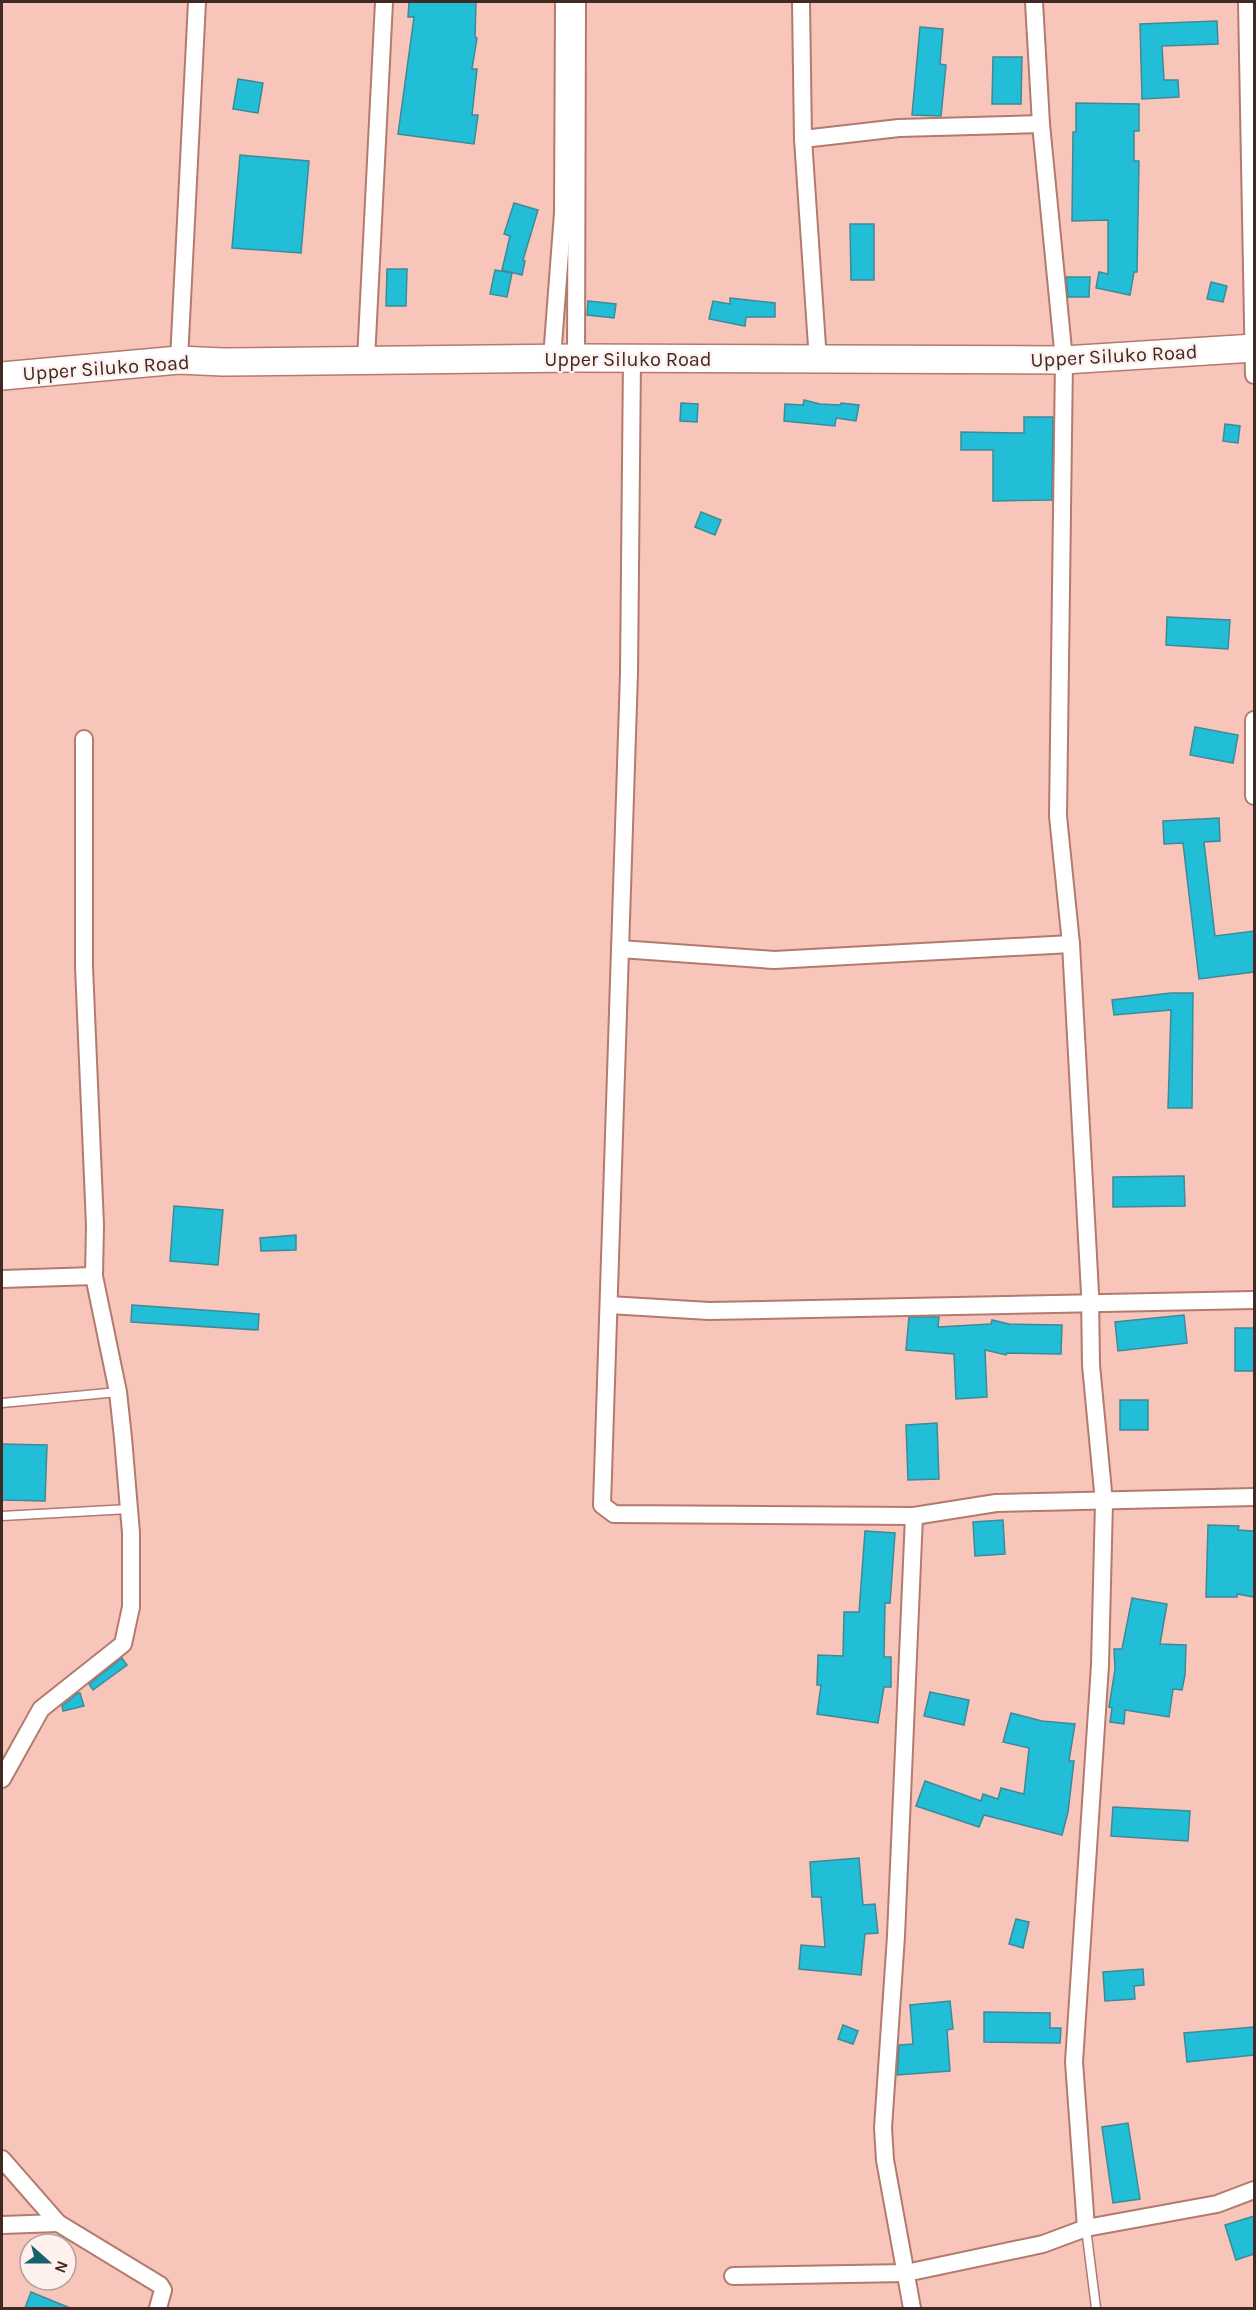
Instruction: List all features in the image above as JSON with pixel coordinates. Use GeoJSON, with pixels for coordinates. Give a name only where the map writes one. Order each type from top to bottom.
{"type":"FeatureCollection","features":[{"type":"Feature","properties":{"kind":"main road","name":"Upper Siluko Road"},"geometry":{"type":"LineString","coordinates":[[2,376],[179,360],[224,362],[564,358],[818,361],[1064,360],[1254,348]]}},
{"type":"Feature","properties":{"kind":"street"},"geometry":{"type":"LineString","coordinates":[[179,360],[197,2]]}},
{"type":"Feature","properties":{"kind":"street"},"geometry":{"type":"LineString","coordinates":[[366,360],[384,2]]}},
{"type":"Feature","properties":{"kind":"street"},"geometry":{"type":"LineString","coordinates":[[564,2],[564,358]]}},
{"type":"Feature","properties":{"kind":"street"},"geometry":{"type":"LineString","coordinates":[[564,358],[577,2]]}},
{"type":"Feature","properties":{"kind":"street"},"geometry":{"type":"LineString","coordinates":[[801,2],[803,139],[818,361]]}},
{"type":"Feature","properties":{"kind":"street"},"geometry":{"type":"LineString","coordinates":[[1034,2],[1041,124],[1064,360],[1058,816],[1071,945],[1090,1305],[1090,1365],[1104,1502],[1100,1665],[1074,2062],[1086,2228]]}},
{"type":"Feature","properties":{"kind":"street"},"geometry":{"type":"LineString","coordinates":[[1247,2],[1254,375]]}},
{"type":"Feature","properties":{"kind":"street"},"geometry":{"type":"LineString","coordinates":[[803,139],[899,128],[1041,124]]}},
{"type":"Feature","properties":{"kind":"street"},"geometry":{"type":"LineString","coordinates":[[632,359],[629,673],[602,1505],[614,1514],[914,1516],[996,1503],[1104,1502],[1213,1496],[1254,1497]]}},
{"type":"Feature","properties":{"kind":"street"},"geometry":{"type":"LineString","coordinates":[[1254,720],[1254,796]]}},
{"type":"Feature","properties":{"kind":"street"},"geometry":{"type":"LineString","coordinates":[[2,1779],[41,1709],[123,1644],[131,1607],[129,1509],[118,1392],[94,1276],[95,1225],[84,967],[84,739]]}},
{"type":"Feature","properties":{"kind":"street"},"geometry":{"type":"LineString","coordinates":[[620,949],[774,960],[1071,945]]}},
{"type":"Feature","properties":{"kind":"street"},"geometry":{"type":"LineString","coordinates":[[2,1279],[94,1276]]}},
{"type":"Feature","properties":{"kind":"street"},"geometry":{"type":"LineString","coordinates":[[609,1305],[709,1311],[1254,1300]]}},
{"type":"Feature","properties":{"kind":"street"},"geometry":{"type":"LineString","coordinates":[[912,2308],[885,2160],[884,2128],[896,1936],[914,1516]]}},
{"type":"Feature","properties":{"kind":"street"},"geometry":{"type":"LineString","coordinates":[[2,2159],[58,2223],[160,2284],[163,2290],[158,2308]]}},
{"type":"Feature","properties":{"kind":"street"},"geometry":{"type":"LineString","coordinates":[[733,2276],[906,2273],[1043,2244],[1086,2228],[1217,2204],[1254,2190]]}},
{"type":"Feature","properties":{"kind":"street"},"geometry":{"type":"LineString","coordinates":[[2,2225],[58,2223]]}},
{"type":"Feature","properties":{"kind":"lane"},"geometry":{"type":"LineString","coordinates":[[2,1403],[118,1392]]}},
{"type":"Feature","properties":{"kind":"lane"},"geometry":{"type":"LineString","coordinates":[[2,1516],[129,1509]]}},
{"type":"Feature","properties":{"kind":"lane"},"geometry":{"type":"LineString","coordinates":[[1086,2228],[1096,2308]]}},
{"type":"Feature","properties":{"kind":"building"},"geometry":{"type":"Polygon","coordinates":[[[409,2],[476,2],[475,37],[477,38],[472,69],[477,69],[472,115],[478,115],[474,144],[398,134],[414,17],[408,17],[409,2]]]}},
{"type":"Feature","properties":{"kind":"building"},"geometry":{"type":"Polygon","coordinates":[[[1217,21],[1218,44],[1162,46],[1164,80],[1178,80],[1179,97],[1142,99],[1140,24],[1217,21]]]}},
{"type":"Feature","properties":{"kind":"building"},"geometry":{"type":"Polygon","coordinates":[[[920,27],[943,29],[940,64],[946,65],[941,116],[912,115],[920,27]]]}},
{"type":"Feature","properties":{"kind":"building"},"geometry":{"type":"Polygon","coordinates":[[[993,57],[1022,57],[1021,104],[992,104],[993,57]]]}},
{"type":"Feature","properties":{"kind":"building"},"geometry":{"type":"Polygon","coordinates":[[[238,79],[263,83],[258,113],[233,109],[238,79]]]}},
{"type":"Feature","properties":{"kind":"building"},"geometry":{"type":"Polygon","coordinates":[[[1076,103],[1139,104],[1139,131],[1134,131],[1134,161],[1139,161],[1137,272],[1134,272],[1130,295],[1096,288],[1099,272],[1108,274],[1108,220],[1072,221],[1073,132],[1076,132],[1076,103]]]}},
{"type":"Feature","properties":{"kind":"building"},"geometry":{"type":"Polygon","coordinates":[[[240,155],[309,161],[301,253],[232,248],[240,155]]]}},
{"type":"Feature","properties":{"kind":"building"},"geometry":{"type":"Polygon","coordinates":[[[514,203],[538,210],[523,260],[525,261],[522,275],[502,270],[510,236],[504,234],[514,203]]]}},
{"type":"Feature","properties":{"kind":"building"},"geometry":{"type":"Polygon","coordinates":[[[850,224],[874,224],[874,280],[851,280],[850,224]]]}},
{"type":"Feature","properties":{"kind":"building"},"geometry":{"type":"Polygon","coordinates":[[[387,269],[407,269],[406,306],[386,306],[387,269]]]}},
{"type":"Feature","properties":{"kind":"building"},"geometry":{"type":"Polygon","coordinates":[[[495,270],[512,273],[507,297],[490,294],[495,270]]]}},
{"type":"Feature","properties":{"kind":"building"},"geometry":{"type":"Polygon","coordinates":[[[1066,277],[1090,277],[1089,297],[1068,297],[1066,277]]]}},
{"type":"Feature","properties":{"kind":"building"},"geometry":{"type":"Polygon","coordinates":[[[1211,282],[1227,286],[1223,302],[1207,299],[1211,282]]]}},
{"type":"Feature","properties":{"kind":"building"},"geometry":{"type":"Polygon","coordinates":[[[730,298],[775,303],[775,317],[746,317],[745,326],[709,319],[713,301],[730,304],[730,298]]]}},
{"type":"Feature","properties":{"kind":"building"},"geometry":{"type":"Polygon","coordinates":[[[588,301],[616,304],[614,318],[587,315],[588,301]]]}},
{"type":"Feature","properties":{"kind":"building"},"geometry":{"type":"Polygon","coordinates":[[[804,400],[820,404],[859,405],[856,421],[836,418],[835,426],[784,421],[785,404],[803,405],[804,400]]]}},
{"type":"Feature","properties":{"kind":"building"},"geometry":{"type":"Polygon","coordinates":[[[681,403],[698,404],[697,422],[680,421],[681,403]]]}},
{"type":"Feature","properties":{"kind":"building"},"geometry":{"type":"Polygon","coordinates":[[[1024,417],[1053,417],[1052,500],[993,501],[993,450],[961,450],[961,432],[1024,433],[1024,417]]]}},
{"type":"Feature","properties":{"kind":"building"},"geometry":{"type":"Polygon","coordinates":[[[1225,424],[1240,426],[1238,443],[1223,441],[1225,424]]]}},
{"type":"Feature","properties":{"kind":"building"},"geometry":{"type":"Polygon","coordinates":[[[701,512],[721,520],[715,535],[695,527],[701,512]]]}},
{"type":"Feature","properties":{"kind":"building"},"geometry":{"type":"Polygon","coordinates":[[[1167,617],[1230,620],[1228,649],[1166,645],[1167,617]]]}},
{"type":"Feature","properties":{"kind":"building"},"geometry":{"type":"Polygon","coordinates":[[[1195,727],[1238,735],[1233,763],[1190,755],[1195,727]]]}},
{"type":"Feature","properties":{"kind":"building"},"geometry":{"type":"Polygon","coordinates":[[[1219,818],[1220,841],[1204,842],[1215,936],[1254,931],[1254,972],[1199,979],[1183,843],[1164,844],[1163,821],[1219,818]]]}},
{"type":"Feature","properties":{"kind":"building"},"geometry":{"type":"Polygon","coordinates":[[[1171,993],[1193,993],[1192,1108],[1168,1108],[1171,1010],[1114,1015],[1112,1000],[1171,993]]]}},
{"type":"Feature","properties":{"kind":"building"},"geometry":{"type":"Polygon","coordinates":[[[1184,1176],[1185,1206],[1113,1207],[1113,1177],[1184,1176]]]}},
{"type":"Feature","properties":{"kind":"building"},"geometry":{"type":"Polygon","coordinates":[[[174,1206],[223,1210],[218,1265],[170,1261],[174,1206]]]}},
{"type":"Feature","properties":{"kind":"building"},"geometry":{"type":"Polygon","coordinates":[[[296,1235],[296,1250],[261,1251],[260,1238],[296,1235]]]}},
{"type":"Feature","properties":{"kind":"building"},"geometry":{"type":"Polygon","coordinates":[[[132,1305],[259,1314],[258,1330],[131,1322],[132,1305]]]}},
{"type":"Feature","properties":{"kind":"building"},"geometry":{"type":"Polygon","coordinates":[[[1184,1315],[1187,1343],[1118,1351],[1115,1322],[1184,1315]]]}},
{"type":"Feature","properties":{"kind":"building"},"geometry":{"type":"Polygon","coordinates":[[[909,1317],[939,1317],[938,1327],[991,1324],[992,1320],[1009,1324],[1062,1325],[1061,1354],[1007,1353],[1006,1355],[985,1350],[987,1397],[956,1399],[954,1354],[906,1350],[909,1317]]]}},
{"type":"Feature","properties":{"kind":"building"},"geometry":{"type":"Polygon","coordinates":[[[1235,1328],[1254,1328],[1254,1371],[1235,1371],[1235,1328]]]}},
{"type":"Feature","properties":{"kind":"building"},"geometry":{"type":"Polygon","coordinates":[[[1120,1400],[1148,1400],[1148,1430],[1120,1430],[1120,1400]]]}},
{"type":"Feature","properties":{"kind":"building"},"geometry":{"type":"Polygon","coordinates":[[[937,1423],[939,1479],[908,1480],[906,1425],[937,1423]]]}},
{"type":"Feature","properties":{"kind":"building"},"geometry":{"type":"Polygon","coordinates":[[[2,1444],[47,1445],[45,1501],[2,1500],[2,1444]]]}},
{"type":"Feature","properties":{"kind":"building"},"geometry":{"type":"Polygon","coordinates":[[[1003,1520],[1005,1554],[975,1556],[973,1522],[1003,1520]]]}},
{"type":"Feature","properties":{"kind":"building"},"geometry":{"type":"Polygon","coordinates":[[[1208,1525],[1239,1526],[1238,1530],[1254,1531],[1254,1597],[1237,1594],[1237,1597],[1206,1597],[1208,1525]]]}},
{"type":"Feature","properties":{"kind":"building"},"geometry":{"type":"Polygon","coordinates":[[[865,1531],[895,1533],[890,1603],[885,1603],[884,1657],[891,1657],[891,1687],[884,1687],[878,1723],[817,1714],[821,1685],[817,1685],[818,1655],[843,1656],[844,1612],[859,1612],[865,1531]]]}},
{"type":"Feature","properties":{"kind":"building"},"geometry":{"type":"Polygon","coordinates":[[[1132,1598],[1167,1604],[1160,1644],[1186,1645],[1185,1675],[1182,1690],[1173,1689],[1169,1717],[1125,1710],[1124,1724],[1110,1722],[1112,1708],[1109,1707],[1115,1669],[1114,1649],[1122,1649],[1132,1598]]]}},
{"type":"Feature","properties":{"kind":"building"},"geometry":{"type":"Polygon","coordinates":[[[122,1658],[127,1665],[93,1690],[89,1684],[122,1658]]]}},
{"type":"Feature","properties":{"kind":"building"},"geometry":{"type":"Polygon","coordinates":[[[930,1692],[969,1700],[964,1725],[924,1716],[930,1692]]]}},
{"type":"Feature","properties":{"kind":"building"},"geometry":{"type":"Polygon","coordinates":[[[80,1693],[84,1706],[63,1711],[62,1706],[80,1693]]]}},
{"type":"Feature","properties":{"kind":"building"},"geometry":{"type":"Polygon","coordinates":[[[1011,1713],[1042,1721],[1075,1724],[1069,1761],[1074,1761],[1068,1812],[1062,1835],[984,1815],[979,1827],[916,1806],[925,1781],[981,1801],[983,1794],[998,1799],[1001,1788],[1024,1794],[1029,1748],[1003,1742],[1011,1713]]]}},
{"type":"Feature","properties":{"kind":"building"},"geometry":{"type":"Polygon","coordinates":[[[1113,1807],[1190,1811],[1188,1841],[1111,1836],[1113,1807]]]}},
{"type":"Feature","properties":{"kind":"building"},"geometry":{"type":"Polygon","coordinates":[[[859,1858],[863,1905],[875,1904],[878,1933],[865,1934],[861,1975],[799,1969],[801,1945],[825,1947],[821,1897],[812,1897],[810,1862],[859,1858]]]}},
{"type":"Feature","properties":{"kind":"building"},"geometry":{"type":"Polygon","coordinates":[[[1016,1919],[1029,1922],[1023,1948],[1009,1944],[1016,1919]]]}},
{"type":"Feature","properties":{"kind":"building"},"geometry":{"type":"Polygon","coordinates":[[[1143,1969],[1144,1985],[1134,1986],[1135,1999],[1105,2001],[1103,1972],[1143,1969]]]}},
{"type":"Feature","properties":{"kind":"building"},"geometry":{"type":"Polygon","coordinates":[[[950,2001],[953,2029],[947,2030],[950,2071],[897,2075],[899,2045],[913,2044],[910,2005],[950,2001]]]}},
{"type":"Feature","properties":{"kind":"building"},"geometry":{"type":"Polygon","coordinates":[[[984,2012],[1050,2013],[1050,2028],[1061,2028],[1060,2043],[984,2042],[984,2012]]]}},
{"type":"Feature","properties":{"kind":"building"},"geometry":{"type":"Polygon","coordinates":[[[843,2025],[858,2031],[853,2044],[838,2039],[843,2025]]]}},
{"type":"Feature","properties":{"kind":"building"},"geometry":{"type":"Polygon","coordinates":[[[1254,2027],[1254,2055],[1187,2062],[1184,2033],[1254,2027]]]}},
{"type":"Feature","properties":{"kind":"building"},"geometry":{"type":"Polygon","coordinates":[[[1128,2123],[1140,2199],[1113,2203],[1102,2127],[1128,2123]]]}},
{"type":"Feature","properties":{"kind":"building"},"geometry":{"type":"Polygon","coordinates":[[[1254,2216],[1254,2254],[1236,2260],[1225,2225],[1254,2216]]]}},
{"type":"Feature","properties":{"kind":"building"},"geometry":{"type":"Polygon","coordinates":[[[31,2292],[70,2308],[25,2308],[31,2292]]]}}]}
